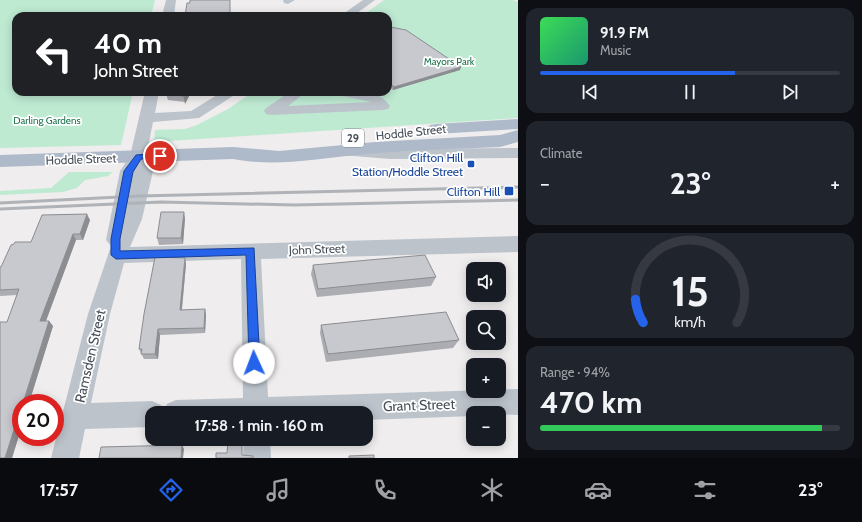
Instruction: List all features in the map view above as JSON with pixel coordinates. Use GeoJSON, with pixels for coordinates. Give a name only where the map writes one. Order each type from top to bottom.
{"type":"FeatureCollection","features":[{"type":"Feature","properties":{"kind":"main road","name":"Hoddle Street"},"geometry":{"type":"LineString","coordinates":[[0,160],[233,153],[263,146],[443,128],[518,124]]}},
{"type":"Feature","properties":{"kind":"main road","name":"Hoddle Street"},"geometry":{"type":"LineString","coordinates":[[233,153],[260,157],[344,150],[500,141],[518,136]]}},
{"type":"Feature","properties":{"kind":"main road"},"geometry":{"type":"LineString","coordinates":[[500,141],[518,143]]}},
{"type":"Feature","properties":{"kind":"street"},"geometry":{"type":"LineString","coordinates":[[169,12],[171,0]]}},
{"type":"Feature","properties":{"kind":"street"},"geometry":{"type":"LineString","coordinates":[[352,12],[369,0]]}},
{"type":"Feature","properties":{"kind":"street"},"geometry":{"type":"LineString","coordinates":[[138,157],[151,96]]}},
{"type":"Feature","properties":{"kind":"street"},"geometry":{"type":"LineString","coordinates":[[147,118],[194,115],[225,96]]}},
{"type":"Feature","properties":{"kind":"street"},"geometry":{"type":"LineString","coordinates":[[293,96],[271,111],[383,106],[374,97],[368,96]]}},
{"type":"Feature","properties":{"kind":"street"},"geometry":{"type":"LineString","coordinates":[[344,150],[390,154],[518,153]]}},
{"type":"Feature","properties":{"kind":"street","name":"Ramsden Street"},"geometry":{"type":"LineString","coordinates":[[65,458],[116,255],[133,219],[145,171],[138,157]]}},
{"type":"Feature","properties":{"kind":"street","name":"John Street"},"geometry":{"type":"LineString","coordinates":[[116,255],[518,244]]}},
{"type":"Feature","properties":{"kind":"street"},"geometry":{"type":"LineString","coordinates":[[251,251],[256,406]]}},
{"type":"Feature","properties":{"kind":"street","name":"Grant Street"},"geometry":{"type":"LineString","coordinates":[[373,408],[518,402]]}},
{"type":"Feature","properties":{"kind":"street"},"geometry":{"type":"LineString","coordinates":[[76,416],[145,414]]}},
{"type":"Feature","properties":{"kind":"street"},"geometry":{"type":"LineString","coordinates":[[257,446],[257,458]]}},
{"type":"Feature","properties":{"kind":"green space","name":"Darling Gardens"},"geometry":{"type":"Polygon","coordinates":[[[0,0],[155,0],[152,12],[12,12],[12,96],[132,96],[121,145],[0,148],[0,0]]]}},
{"type":"Feature","properties":{"kind":"green space","name":"Mayors Park"},"geometry":{"type":"Polygon","coordinates":[[[384,0],[513,0],[518,2],[518,118],[154,142],[155,130],[185,129],[197,125],[228,109],[247,96],[392,96],[392,12],[368,12],[384,0]]]}},
{"type":"Feature","properties":{"kind":"green space"},"geometry":{"type":"Polygon","coordinates":[[[69,172],[113,172],[108,176],[85,180],[77,188],[63,192],[0,195],[0,191],[51,188],[69,172]]]}},
{"type":"Feature","properties":{"kind":"building"},"geometry":{"type":"Polygon","coordinates":[[[190,0],[230,0],[230,12],[186,12],[187,3],[190,3],[190,0]]]}},
{"type":"Feature","properties":{"kind":"building"},"geometry":{"type":"Polygon","coordinates":[[[392,27],[406,30],[461,67],[394,87],[392,85],[392,27]]]}},
{"type":"Feature","properties":{"kind":"building"},"geometry":{"type":"Polygon","coordinates":[[[161,212],[184,212],[181,238],[157,238],[161,212]]]}},
{"type":"Feature","properties":{"kind":"building"},"geometry":{"type":"Polygon","coordinates":[[[87,214],[80,234],[73,234],[40,321],[49,321],[26,394],[12,394],[12,436],[5,458],[0,458],[0,322],[7,322],[19,289],[0,290],[0,267],[11,245],[15,242],[31,242],[42,215],[87,214]]]}},
{"type":"Feature","properties":{"kind":"building"},"geometry":{"type":"Polygon","coordinates":[[[425,255],[436,277],[318,289],[313,265],[425,255]]]}},
{"type":"Feature","properties":{"kind":"building"},"geometry":{"type":"Polygon","coordinates":[[[155,257],[185,258],[180,310],[205,309],[204,328],[158,329],[155,354],[141,354],[142,349],[139,349],[144,314],[155,257]]]}},
{"type":"Feature","properties":{"kind":"building"},"geometry":{"type":"Polygon","coordinates":[[[446,312],[459,340],[328,354],[321,325],[446,312]]]}},
{"type":"Feature","properties":{"kind":"building"},"geometry":{"type":"Polygon","coordinates":[[[182,446],[181,458],[99,458],[101,447],[182,446]]]}},
{"type":"Feature","properties":{"kind":"building"},"geometry":{"type":"Polygon","coordinates":[[[228,446],[242,446],[242,455],[253,456],[253,458],[216,458],[216,453],[227,453],[228,446]]]}},
{"type":"Feature","properties":{"kind":"building"},"geometry":{"type":"Polygon","coordinates":[[[374,455],[374,458],[349,458],[349,456],[374,455]]]}},
{"type":"Feature","properties":{"kind":"railway"},"geometry":{"type":"LineString","coordinates":[[0,203],[139,196],[518,187]]}},
{"type":"Feature","properties":{"kind":"railway"},"geometry":{"type":"LineString","coordinates":[[0,209],[161,202],[294,205],[518,200]]}},
{"type":"Feature","properties":{"kind":"place","name":"Clifton Hill Station/Hoddle Street"},"geometry":{"type":"Point","coordinates":[471,164]}},
{"type":"Feature","properties":{"kind":"place","name":"Clifton Hill"},"geometry":{"type":"Point","coordinates":[509,191]}},
{"type":"Feature","properties":{"kind":"route"},"geometry":{"type":"LineString","coordinates":[[160,156],[138,157],[128,171],[116,239],[116,255],[251,251],[254,363]]}}]}
